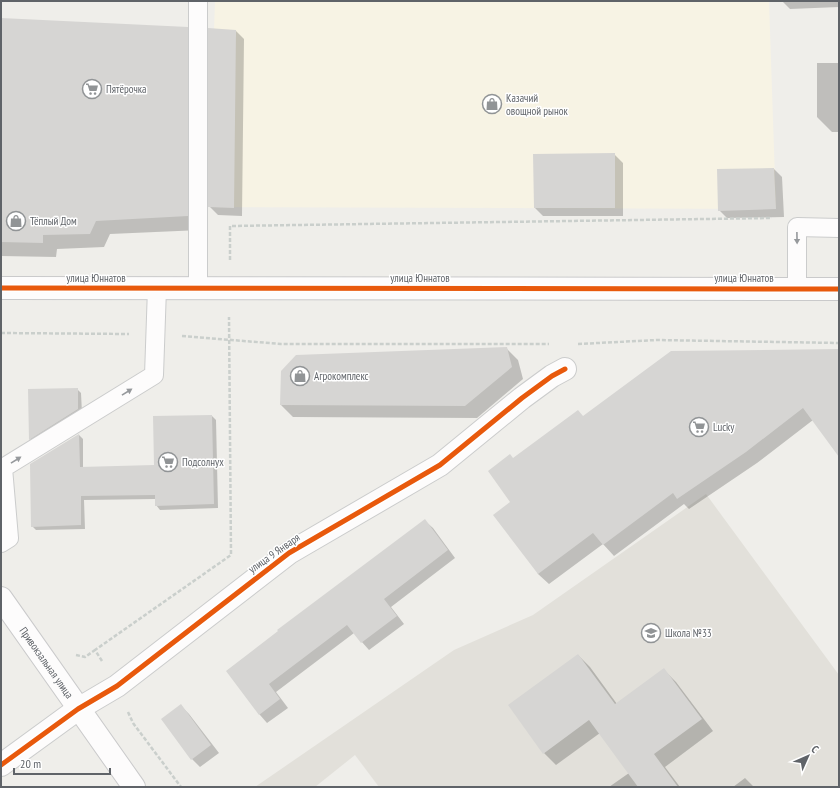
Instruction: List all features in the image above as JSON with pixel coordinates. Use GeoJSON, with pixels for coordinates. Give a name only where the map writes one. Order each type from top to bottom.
{"type":"FeatureCollection","features":[{"type":"Feature","properties":{"kind":"street","name":"улица Юннатов"},"geometry":{"type":"LineString","coordinates":[[1,288],[839,288]]}},
{"type":"Feature","properties":{"kind":"street","name":"улица 9 Января"},"geometry":{"type":"LineString","coordinates":[[1,765],[78,709],[116,686],[288,553],[440,465],[522,398],[552,376],[565,369]]}},
{"type":"Feature","properties":{"kind":"street","name":"Привокзальная улица"},"geometry":{"type":"LineString","coordinates":[[1,598],[134,787]]}},
{"type":"Feature","properties":{"kind":"lane"},"geometry":{"type":"LineString","coordinates":[[198,1],[198,288]]}},
{"type":"Feature","properties":{"kind":"lane"},"geometry":{"type":"LineString","coordinates":[[797,288],[797,227],[839,228]]}},
{"type":"Feature","properties":{"kind":"lane"},"geometry":{"type":"LineString","coordinates":[[1,543],[9,538],[4,468],[154,375],[157,288]]}},
{"type":"Feature","properties":{"kind":"path"},"geometry":{"type":"LineString","coordinates":[[181,787],[133,723],[116,686],[95,650],[231,555],[229,340],[230,226],[777,218]]}},
{"type":"Feature","properties":{"kind":"path"},"geometry":{"type":"LineString","coordinates":[[1,333],[155,334],[281,344],[549,344]]}},
{"type":"Feature","properties":{"kind":"path"},"geometry":{"type":"LineString","coordinates":[[573,344],[657,340],[839,343]]}},
{"type":"Feature","properties":{"kind":"shaded area","name":"Казачий овощной рынок"},"geometry":{"type":"Polygon","coordinates":[[[215,1],[769,1],[776,209],[208,207],[215,1]]]}},
{"type":"Feature","properties":{"kind":"shaded area","name":"Школа №33"},"geometry":{"type":"Polygon","coordinates":[[[706,494],[839,675],[839,787],[379,787],[355,755],[315,787],[255,787],[454,650],[533,615],[706,494]]]}},
{"type":"Feature","properties":{"kind":"building","name":"Пятёрочка"},"geometry":{"type":"Polygon","coordinates":[[[1,18],[188,27],[188,216],[96,221],[90,234],[43,235],[43,243],[1,242],[1,18]]]}},
{"type":"Feature","properties":{"kind":"building"},"geometry":{"type":"Polygon","coordinates":[[[208,28],[236,30],[234,208],[208,207],[208,28]]]}},
{"type":"Feature","properties":{"kind":"building"},"geometry":{"type":"Polygon","coordinates":[[[615,153],[615,208],[534,208],[533,154],[615,153]]]}},
{"type":"Feature","properties":{"kind":"building"},"geometry":{"type":"Polygon","coordinates":[[[774,168],[776,209],[718,211],[717,169],[774,168]]]}},
{"type":"Feature","properties":{"kind":"building"},"geometry":{"type":"Polygon","coordinates":[[[507,347],[512,367],[465,406],[280,405],[281,371],[296,355],[507,347]]]}},
{"type":"Feature","properties":{"kind":"building"},"geometry":{"type":"Polygon","coordinates":[[[839,349],[839,457],[803,408],[746,452],[677,499],[673,493],[603,545],[593,533],[538,574],[493,515],[510,502],[488,471],[510,454],[513,458],[578,410],[583,416],[671,351],[839,349]]]}},
{"type":"Feature","properties":{"kind":"building"},"geometry":{"type":"Polygon","coordinates":[[[78,388],[78,409],[29,440],[28,389],[78,388]]]}},
{"type":"Feature","properties":{"kind":"building"},"geometry":{"type":"Polygon","coordinates":[[[212,415],[214,504],[155,506],[155,495],[81,496],[81,525],[31,527],[30,464],[79,434],[80,467],[154,465],[153,416],[212,415]]]}},
{"type":"Feature","properties":{"kind":"building"},"geometry":{"type":"Polygon","coordinates":[[[425,519],[448,550],[384,599],[397,616],[361,643],[347,625],[269,684],[280,699],[259,715],[226,671],[278,631],[277,630],[425,519]]]}},
{"type":"Feature","properties":{"kind":"building"},"geometry":{"type":"Polygon","coordinates":[[[578,654],[615,704],[664,668],[702,719],[654,754],[678,787],[638,787],[589,720],[543,754],[508,705],[578,654]]]}},
{"type":"Feature","properties":{"kind":"building"},"geometry":{"type":"Polygon","coordinates":[[[181,704],[211,745],[191,760],[161,719],[181,704]]]}},
{"type":"Feature","properties":{"kind":"cycle path"},"geometry":{"type":"LineString","coordinates":[[1,288],[839,289]]}},
{"type":"Feature","properties":{"kind":"cycle path"},"geometry":{"type":"LineString","coordinates":[[1,765],[78,709],[117,686],[289,553],[440,465],[522,398],[552,376],[565,369]]}},
{"type":"Feature","properties":{"kind":"place","name":"Пятёрочка"},"geometry":{"type":"Point","coordinates":[92,89]}},
{"type":"Feature","properties":{"kind":"place","name":"Казачий овощной рынок"},"geometry":{"type":"Point","coordinates":[492,104]}},
{"type":"Feature","properties":{"kind":"place","name":"Тёплый Дом"},"geometry":{"type":"Point","coordinates":[16,221]}},
{"type":"Feature","properties":{"kind":"place","name":"Агрокомплекс"},"geometry":{"type":"Point","coordinates":[300,376]}},
{"type":"Feature","properties":{"kind":"place","name":"Lucky"},"geometry":{"type":"Point","coordinates":[699,427]}},
{"type":"Feature","properties":{"kind":"place","name":"Подсолнух"},"geometry":{"type":"Point","coordinates":[168,462]}},
{"type":"Feature","properties":{"kind":"place","name":"Школа №33"},"geometry":{"type":"Point","coordinates":[651,633]}}]}
